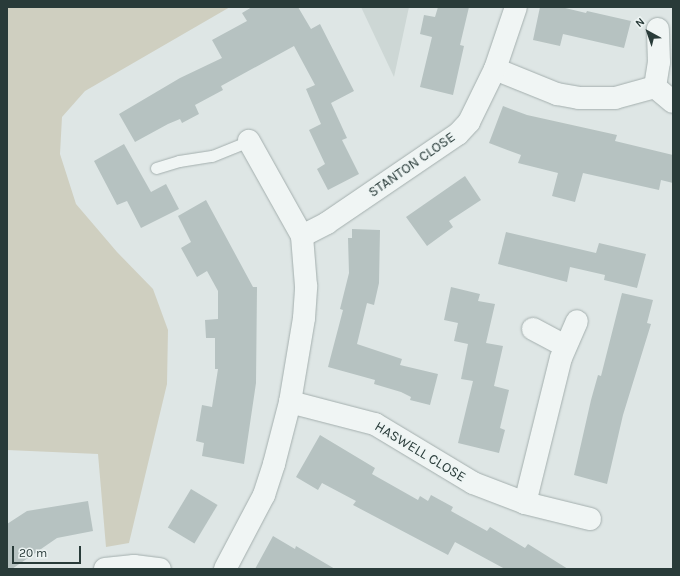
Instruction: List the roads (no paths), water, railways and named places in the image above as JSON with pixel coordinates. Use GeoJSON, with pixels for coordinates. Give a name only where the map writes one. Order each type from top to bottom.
{"type":"FeatureCollection","features":[{"type":"Feature","properties":{"kind":"street","name":"STANTON CLOSE"},"geometry":{"type":"LineString","coordinates":[[302,236],[327,223],[458,134],[469,122],[495,69],[516,7]]}},
{"type":"Feature","properties":{"kind":"street"},"geometry":{"type":"LineString","coordinates":[[655,87],[659,62],[658,29]]}},
{"type":"Feature","properties":{"kind":"street"},"geometry":{"type":"LineString","coordinates":[[495,69],[557,94],[594,100],[615,98],[655,87]]}},
{"type":"Feature","properties":{"kind":"street"},"geometry":{"type":"LineString","coordinates":[[655,87],[673,102]]}},
{"type":"Feature","properties":{"kind":"street"},"geometry":{"type":"LineString","coordinates":[[225,569],[264,495],[282,437],[290,402],[304,318],[306,286],[302,236],[249,141]]}},
{"type":"Feature","properties":{"kind":"street"},"geometry":{"type":"LineString","coordinates":[[525,503],[565,346],[577,321]]}},
{"type":"Feature","properties":{"kind":"street"},"geometry":{"type":"LineString","coordinates":[[533,329],[565,346]]}},
{"type":"Feature","properties":{"kind":"street","name":"HASWELL CLOSE"},"geometry":{"type":"LineString","coordinates":[[290,402],[374,424],[391,432],[455,474],[525,503],[590,519]]}},
{"type":"Feature","properties":{"kind":"street"},"geometry":{"type":"LineString","coordinates":[[105,569],[134,566],[160,569]]}},
{"type":"Feature","properties":{"kind":"lane"},"geometry":{"type":"LineString","coordinates":[[156,168],[179,161],[212,156],[249,141]]}}]}
